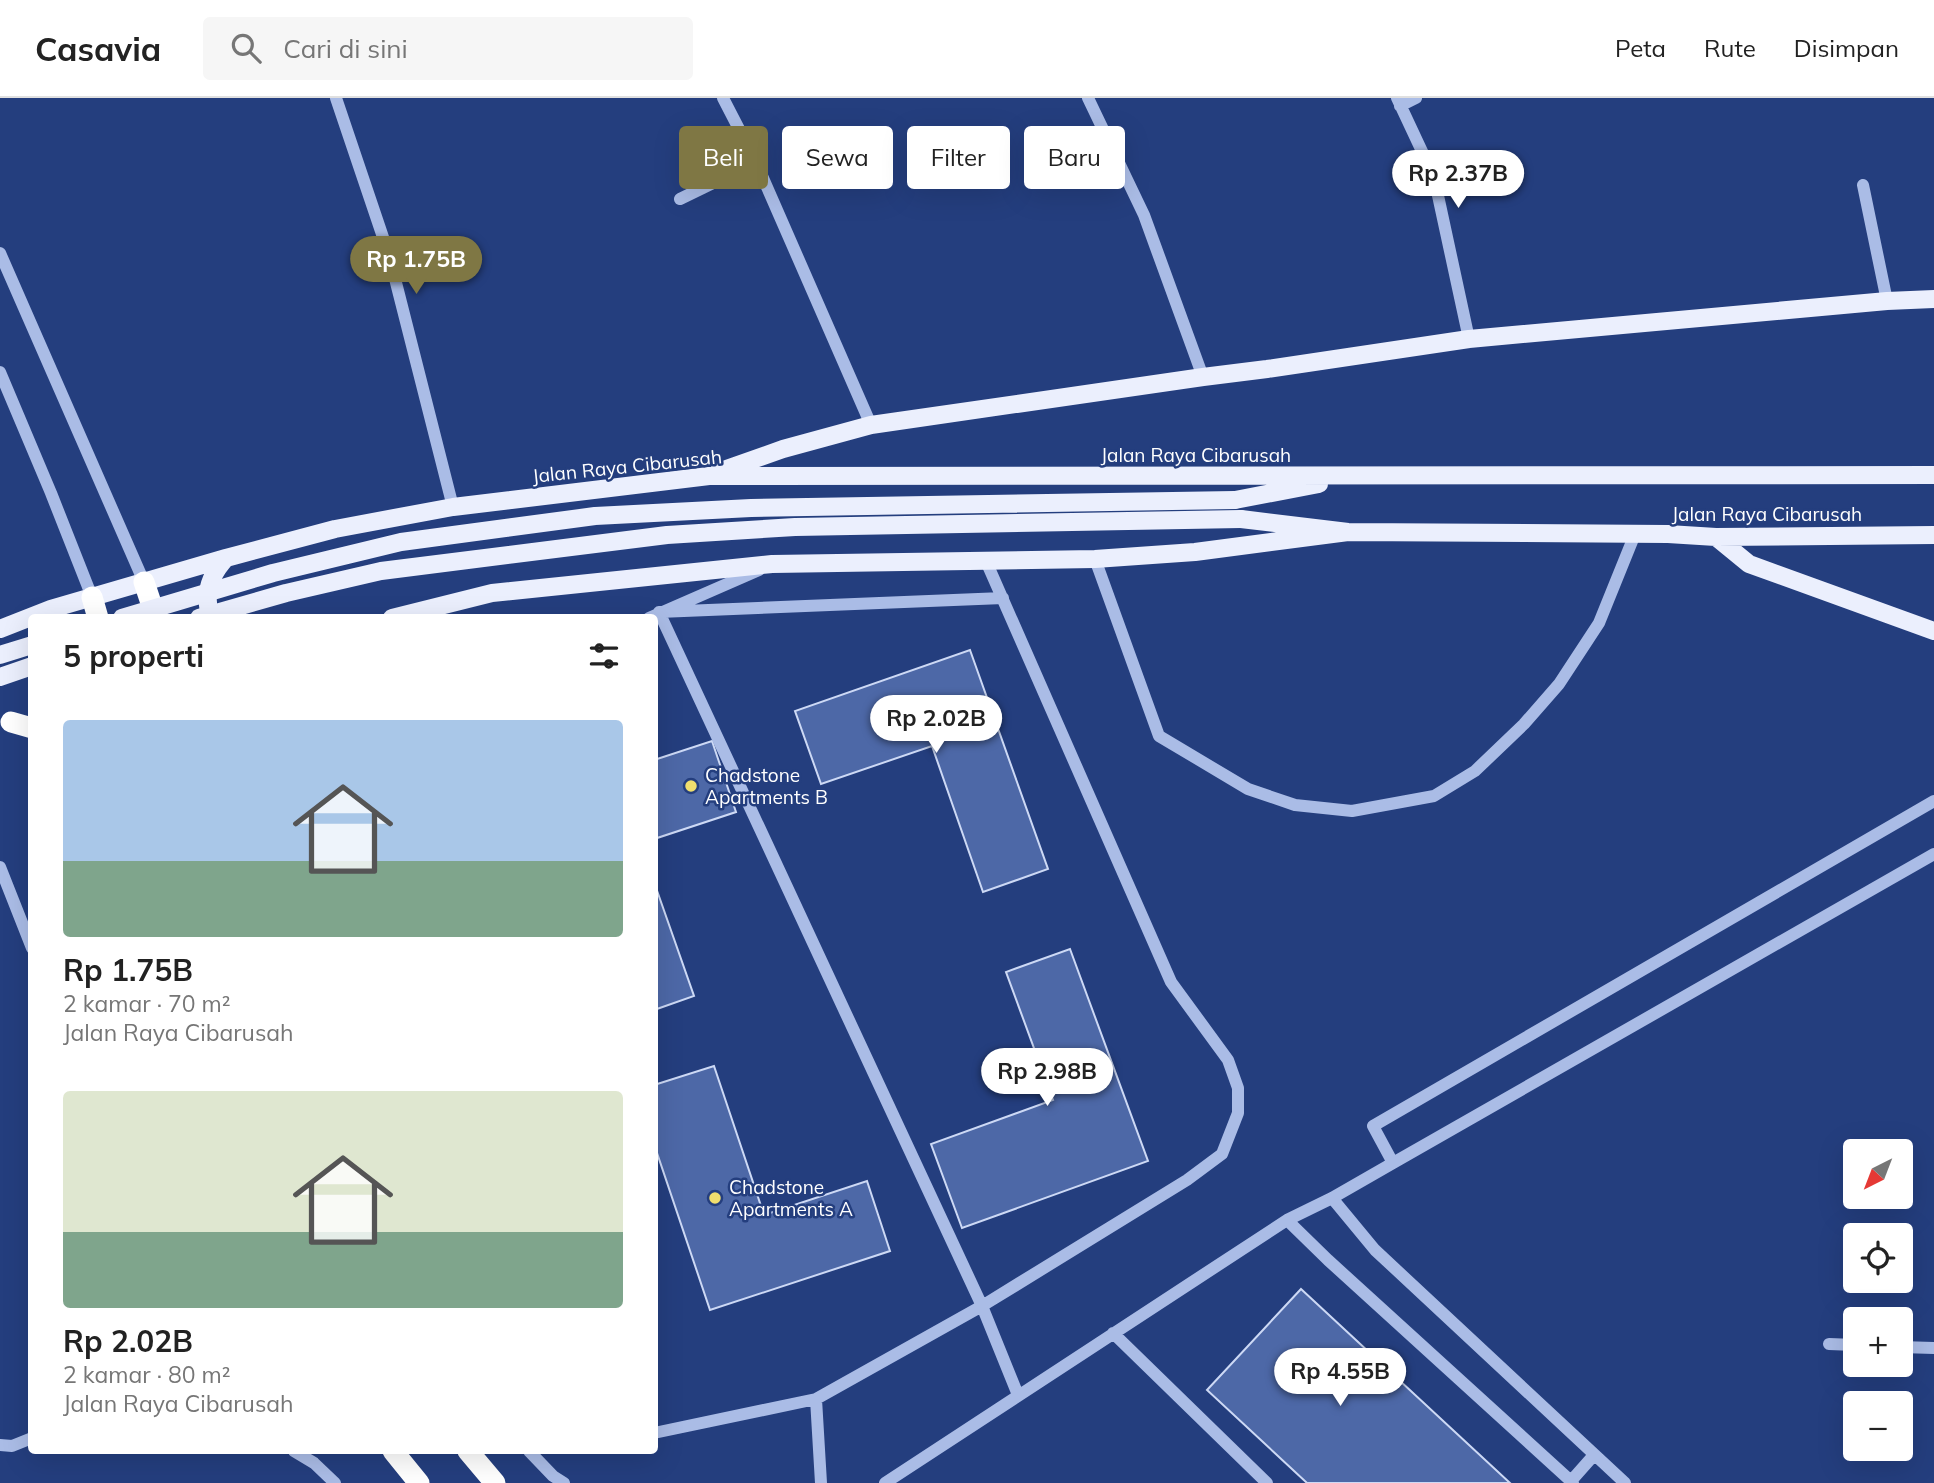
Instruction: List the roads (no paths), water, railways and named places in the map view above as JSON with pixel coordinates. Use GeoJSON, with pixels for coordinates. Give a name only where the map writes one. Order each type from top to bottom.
{"type":"FeatureCollection","features":[{"type":"Feature","properties":{"kind":"highway"},"geometry":{"type":"LineString","coordinates":[[144,582],[155,614]]}},
{"type":"Feature","properties":{"kind":"highway"},"geometry":{"type":"LineString","coordinates":[[395,1454],[419,1483]]}},
{"type":"Feature","properties":{"kind":"highway"},"geometry":{"type":"LineString","coordinates":[[471,1454],[495,1483]]}},
{"type":"Feature","properties":{"kind":"main road"},"geometry":{"type":"LineString","coordinates":[[709,476],[759,457],[871,425],[1469,338],[1934,299]]}},
{"type":"Feature","properties":{"kind":"main road","name":"Jalan Raya Cibarusah"},"geometry":{"type":"LineString","coordinates":[[135,614],[273,573],[401,542],[595,516],[751,508],[1235,500],[1360,475]]}},
{"type":"Feature","properties":{"kind":"main road","name":"Jalan Raya Cibarusah"},"geometry":{"type":"LineString","coordinates":[[38,614],[51,609],[95,607],[144,582],[335,529],[453,507],[709,476],[1934,475]]}},
{"type":"Feature","properties":{"kind":"main road","name":"Jalan Raya Cibarusah"},"geometry":{"type":"LineString","coordinates":[[213,614],[286,593],[381,571],[667,535],[795,527],[1241,519],[1348,533],[1668,534],[1716,537],[1934,535]]}},
{"type":"Feature","properties":{"kind":"main road","name":"Jalan Raya Cibarusah"},"geometry":{"type":"LineString","coordinates":[[408,614],[492,593],[772,564],[1095,559],[1195,552],[1348,533]]}},
{"type":"Feature","properties":{"kind":"main road"},"geometry":{"type":"LineString","coordinates":[[1716,537],[1749,564],[1934,631]]}},
{"type":"Feature","properties":{"kind":"main road"},"geometry":{"type":"LineString","coordinates":[[210,614],[207,597],[210,582],[215,569],[226,558]]}},
{"type":"Feature","properties":{"kind":"main road"},"geometry":{"type":"LineString","coordinates":[[51,609],[60,614]]}},
{"type":"Feature","properties":{"kind":"main road","name":"Jalan Raya Cibarusah"},"geometry":{"type":"LineString","coordinates":[[0,629],[28,618]]}},
{"type":"Feature","properties":{"kind":"main road"},"geometry":{"type":"LineString","coordinates":[[0,655],[28,646]]}},
{"type":"Feature","properties":{"kind":"main road"},"geometry":{"type":"LineString","coordinates":[[0,677],[28,667]]}},
{"type":"Feature","properties":{"kind":"street"},"geometry":{"type":"LineString","coordinates":[[336,98],[389,255],[453,507]]}},
{"type":"Feature","properties":{"kind":"street"},"geometry":{"type":"LineString","coordinates":[[723,98],[737,126]]}},
{"type":"Feature","properties":{"kind":"street"},"geometry":{"type":"LineString","coordinates":[[1088,98],[1144,215],[1203,377]]}},
{"type":"Feature","properties":{"kind":"street"},"geometry":{"type":"LineString","coordinates":[[1416,98],[1398,102],[1434,177],[1469,338]]}},
{"type":"Feature","properties":{"kind":"street"},"geometry":{"type":"LineString","coordinates":[[1863,185],[1887,301]]}},
{"type":"Feature","properties":{"kind":"street"},"geometry":{"type":"LineString","coordinates":[[680,199],[701,189]]}},
{"type":"Feature","properties":{"kind":"street"},"geometry":{"type":"LineString","coordinates":[[768,189],[871,425]]}},
{"type":"Feature","properties":{"kind":"street"},"geometry":{"type":"LineString","coordinates":[[0,253],[144,582]]}},
{"type":"Feature","properties":{"kind":"street"},"geometry":{"type":"LineString","coordinates":[[0,372],[95,607]]}},
{"type":"Feature","properties":{"kind":"street"},"geometry":{"type":"LineString","coordinates":[[1095,559],[1159,736],[1248,789],[1295,805],[1352,811],[1434,796],[1475,771],[1524,724],[1559,684],[1599,623],[1635,534]]}},
{"type":"Feature","properties":{"kind":"street"},"geometry":{"type":"LineString","coordinates":[[658,1432],[816,1399],[982,1306],[1187,1180],[1222,1154],[1238,1113],[1238,1088],[1228,1060],[1171,982],[986,561]]}},
{"type":"Feature","properties":{"kind":"street"},"geometry":{"type":"LineString","coordinates":[[656,614],[772,564]]}},
{"type":"Feature","properties":{"kind":"street"},"geometry":{"type":"LineString","coordinates":[[658,615],[1003,598]]}},
{"type":"Feature","properties":{"kind":"street"},"geometry":{"type":"LineString","coordinates":[[658,623],[982,1306],[1018,1395]]}},
{"type":"Feature","properties":{"kind":"street"},"geometry":{"type":"LineString","coordinates":[[1393,1163],[1373,1126],[1934,801]]}},
{"type":"Feature","properties":{"kind":"street"},"geometry":{"type":"LineString","coordinates":[[885,1483],[1287,1220],[1332,1198],[1934,854]]}},
{"type":"Feature","properties":{"kind":"street"},"geometry":{"type":"LineString","coordinates":[[0,867],[28,938]]}},
{"type":"Feature","properties":{"kind":"street"},"geometry":{"type":"LineString","coordinates":[[1332,1198],[1376,1250],[1625,1483]]}},
{"type":"Feature","properties":{"kind":"street"},"geometry":{"type":"LineString","coordinates":[[1287,1220],[1572,1482],[1594,1455]]}},
{"type":"Feature","properties":{"kind":"street"},"geometry":{"type":"LineString","coordinates":[[1114,1333],[1267,1483]]}},
{"type":"Feature","properties":{"kind":"street"},"geometry":{"type":"LineString","coordinates":[[1829,1344],[1843,1345]]}},
{"type":"Feature","properties":{"kind":"street"},"geometry":{"type":"LineString","coordinates":[[1913,1347],[1934,1348]]}},
{"type":"Feature","properties":{"kind":"street"},"geometry":{"type":"LineString","coordinates":[[816,1399],[821,1483]]}},
{"type":"Feature","properties":{"kind":"street"},"geometry":{"type":"LineString","coordinates":[[0,1445],[12,1446],[28,1440]]}},
{"type":"Feature","properties":{"kind":"street"},"geometry":{"type":"LineString","coordinates":[[299,1454],[314,1463],[335,1483]]}},
{"type":"Feature","properties":{"kind":"street"},"geometry":{"type":"LineString","coordinates":[[532,1454],[553,1476],[564,1483]]}},
{"type":"Feature","properties":{"kind":"place","name":"Chadstone Apartments B"},"geometry":{"type":"Point","coordinates":[691,786]}},
{"type":"Feature","properties":{"kind":"place","name":"Chadstone Apartments A"},"geometry":{"type":"Point","coordinates":[715,1198]}}]}
